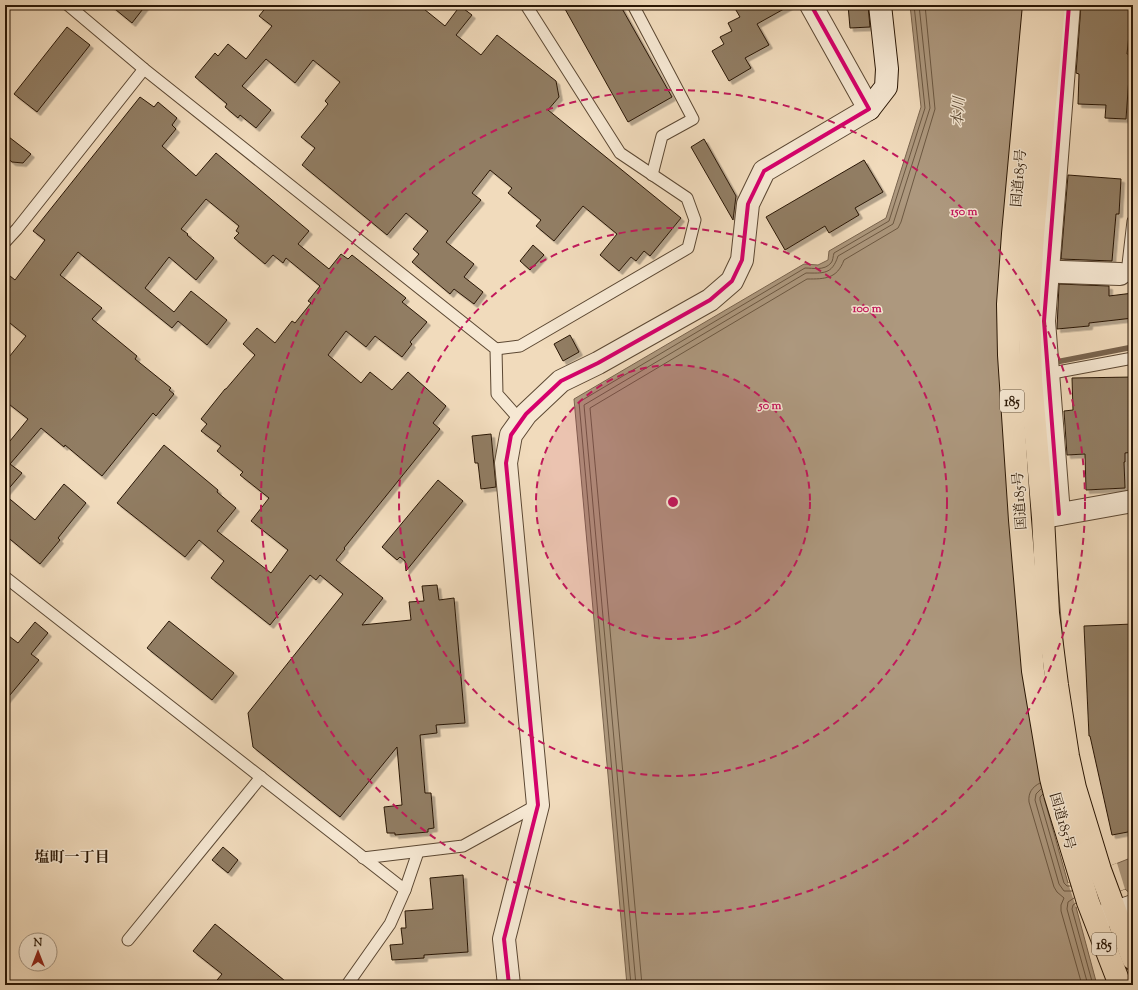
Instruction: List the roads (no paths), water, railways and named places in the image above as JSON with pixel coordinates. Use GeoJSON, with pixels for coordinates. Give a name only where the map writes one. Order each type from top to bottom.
{"type":"FeatureCollection","features":[{"type":"Feature","properties":{"kind":"highway","name":"国道185号"},"geometry":{"type":"LineString","coordinates":[[1034,5],[1008,304],[1010,362],[1020,520],[1033,671],[1055,794],[1091,911],[1120,985]]}},
{"type":"Feature","properties":{"kind":"highway","name":"国道185号"},"geometry":{"type":"LineString","coordinates":[[1054,5],[1040,272],[1029,299],[1031,380],[1051,515],[1048,613],[1056,685],[1068,756],[1100,870],[1119,904],[1133,959]]}},
{"type":"Feature","properties":{"kind":"street"},"geometry":{"type":"LineString","coordinates":[[811,5],[869,109]]}},
{"type":"Feature","properties":{"kind":"street"},"geometry":{"type":"LineString","coordinates":[[509,985],[504,939],[538,805],[506,463],[511,435],[526,414],[561,381],[598,363],[710,300],[732,281],[742,260],[748,204],[764,171],[869,109],[886,87],[887,69],[880,5]]}},
{"type":"Feature","properties":{"kind":"street"},"geometry":{"type":"LineString","coordinates":[[1051,515],[1048,373],[1040,272],[1069,5]]}},
{"type":"Feature","properties":{"kind":"street"},"geometry":{"type":"LineString","coordinates":[[1040,272],[1127,273]]}},
{"type":"Feature","properties":{"kind":"street"},"geometry":{"type":"LineString","coordinates":[[1020,520],[1133,501]]}},
{"type":"Feature","properties":{"kind":"street"},"geometry":{"type":"LineString","coordinates":[[1091,911],[1119,904]]}},
{"type":"Feature","properties":{"kind":"lane"},"geometry":{"type":"LineString","coordinates":[[68,5],[144,69],[496,349],[520,346],[688,248],[695,220],[686,198],[620,153],[526,5]]}},
{"type":"Feature","properties":{"kind":"lane"},"geometry":{"type":"LineString","coordinates":[[633,5],[693,119],[662,136],[652,175]]}},
{"type":"Feature","properties":{"kind":"lane"},"geometry":{"type":"LineString","coordinates":[[5,242],[17,229],[144,69]]}},
{"type":"Feature","properties":{"kind":"lane"},"geometry":{"type":"LineString","coordinates":[[1127,273],[1133,221]]}},
{"type":"Feature","properties":{"kind":"lane"},"geometry":{"type":"LineString","coordinates":[[496,349],[497,394],[521,421]]}},
{"type":"Feature","properties":{"kind":"lane"},"geometry":{"type":"LineString","coordinates":[[1048,373],[1133,358]]}},
{"type":"Feature","properties":{"kind":"lane"},"geometry":{"type":"LineString","coordinates":[[5,577],[405,890]]}},
{"type":"Feature","properties":{"kind":"lane"},"geometry":{"type":"LineString","coordinates":[[128,940],[261,777]]}},
{"type":"Feature","properties":{"kind":"lane"},"geometry":{"type":"LineString","coordinates":[[363,858],[464,846],[538,805]]}},
{"type":"Feature","properties":{"kind":"lane"},"geometry":{"type":"LineString","coordinates":[[348,984],[390,924],[405,890],[418,852]]}},
{"type":"Feature","properties":{"kind":"water","name":"本川"},"geometry":{"type":"Polygon","coordinates":[[[910,5],[1065,5],[1043,232],[1051,501],[1067,690],[1083,785],[1044,798],[1068,883],[1133,857],[1133,896],[1125,889],[1076,907],[1097,985],[627,985],[574,399],[804,264],[818,265],[828,260],[829,251],[886,218],[921,107],[910,5]]]}},
{"type":"Feature","properties":{"kind":"waterway"},"geometry":{"type":"LineString","coordinates":[[1051,363],[1133,347]]}},
{"type":"Feature","properties":{"kind":"district","name":"塩町一丁目"},"geometry":{"type":"Point","coordinates":[72,857]}}]}
